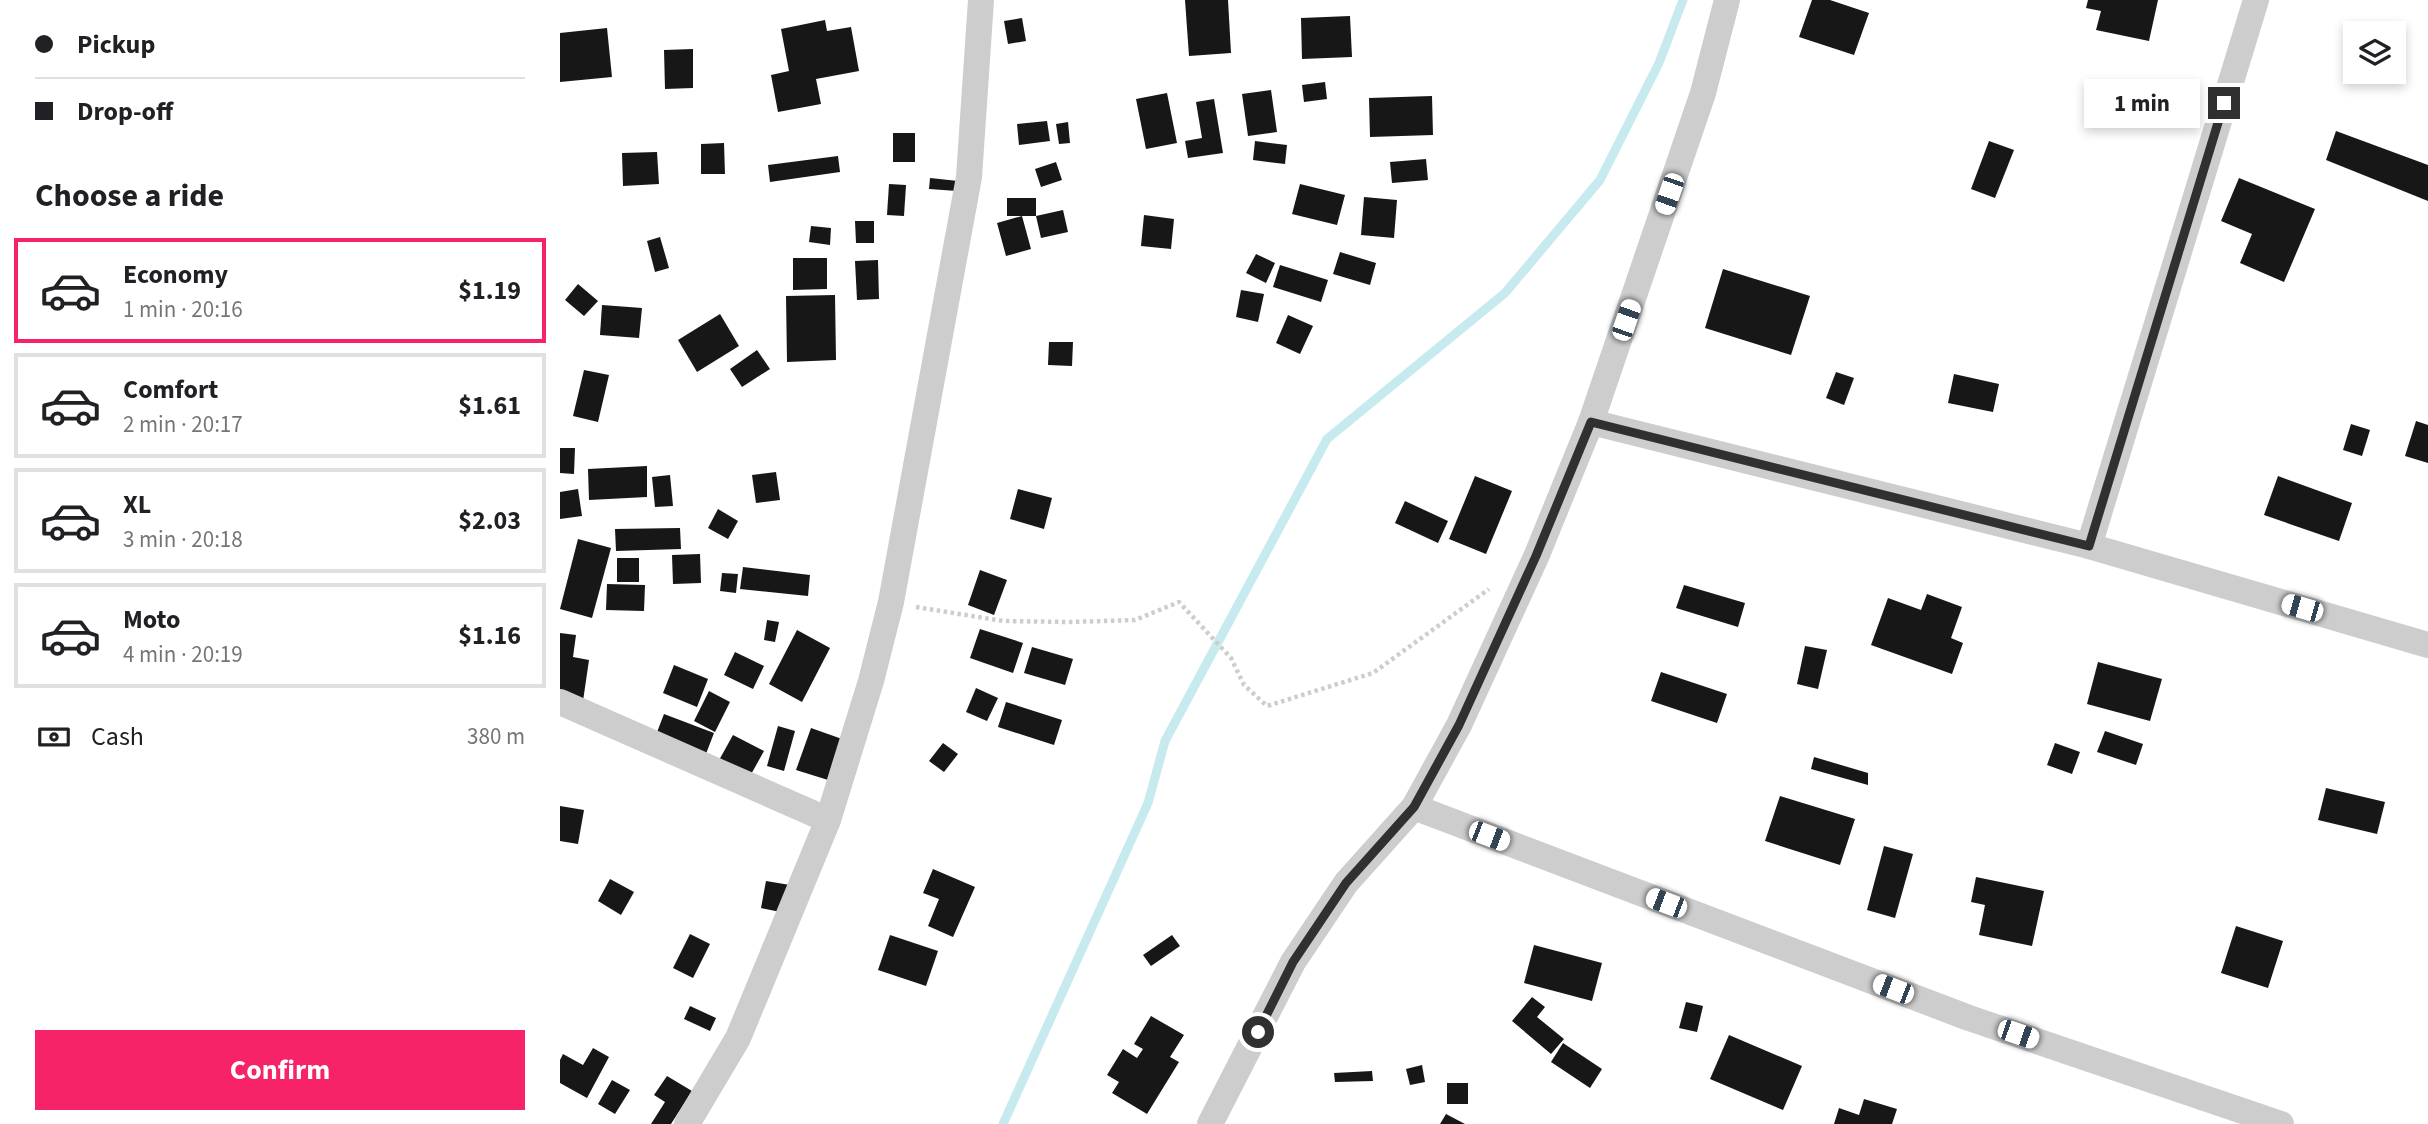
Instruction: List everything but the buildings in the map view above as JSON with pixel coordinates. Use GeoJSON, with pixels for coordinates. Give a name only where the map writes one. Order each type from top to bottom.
{"type":"FeatureCollection","features":[{"type":"Feature","properties":{"kind":"street"},"geometry":{"type":"LineString","coordinates":[[687,1124],[737,1038],[828,820],[871,681],[891,602],[970,177],[981,0]]}},
{"type":"Feature","properties":{"kind":"street"},"geometry":{"type":"LineString","coordinates":[[1210,1124],[1293,962],[1346,883],[1414,807],[1459,725],[1536,556],[1591,422],[1703,93],[1727,0]]}},
{"type":"Feature","properties":{"kind":"street"},"geometry":{"type":"LineString","coordinates":[[2089,546],[2256,0]]}},
{"type":"Feature","properties":{"kind":"street"},"geometry":{"type":"LineString","coordinates":[[1591,422],[2089,546],[2428,645]]}},
{"type":"Feature","properties":{"kind":"street"},"geometry":{"type":"LineString","coordinates":[[560,702],[828,820]]}},
{"type":"Feature","properties":{"kind":"street"},"geometry":{"type":"LineString","coordinates":[[1414,807],[1969,1017],[2281,1124]]}},
{"type":"Feature","properties":{"kind":"path"},"geometry":{"type":"LineString","coordinates":[[891,602],[992,620],[1070,622],[1135,620],[1179,602],[1224,650],[1244,685],[1267,706],[1373,673],[1492,587]]}},
{"type":"Feature","properties":{"kind":"waterway"},"geometry":{"type":"LineString","coordinates":[[1003,1124],[1148,803],[1165,741],[1327,439],[1505,293],[1600,180],[1659,63],[1683,0]]}},
{"type":"Feature","properties":{"kind":"route"},"geometry":{"type":"LineString","coordinates":[[1258,1032],[1293,962],[1346,883],[1414,807],[1459,725],[1536,556],[1591,422],[2089,546],[2224,103]]}}]}
